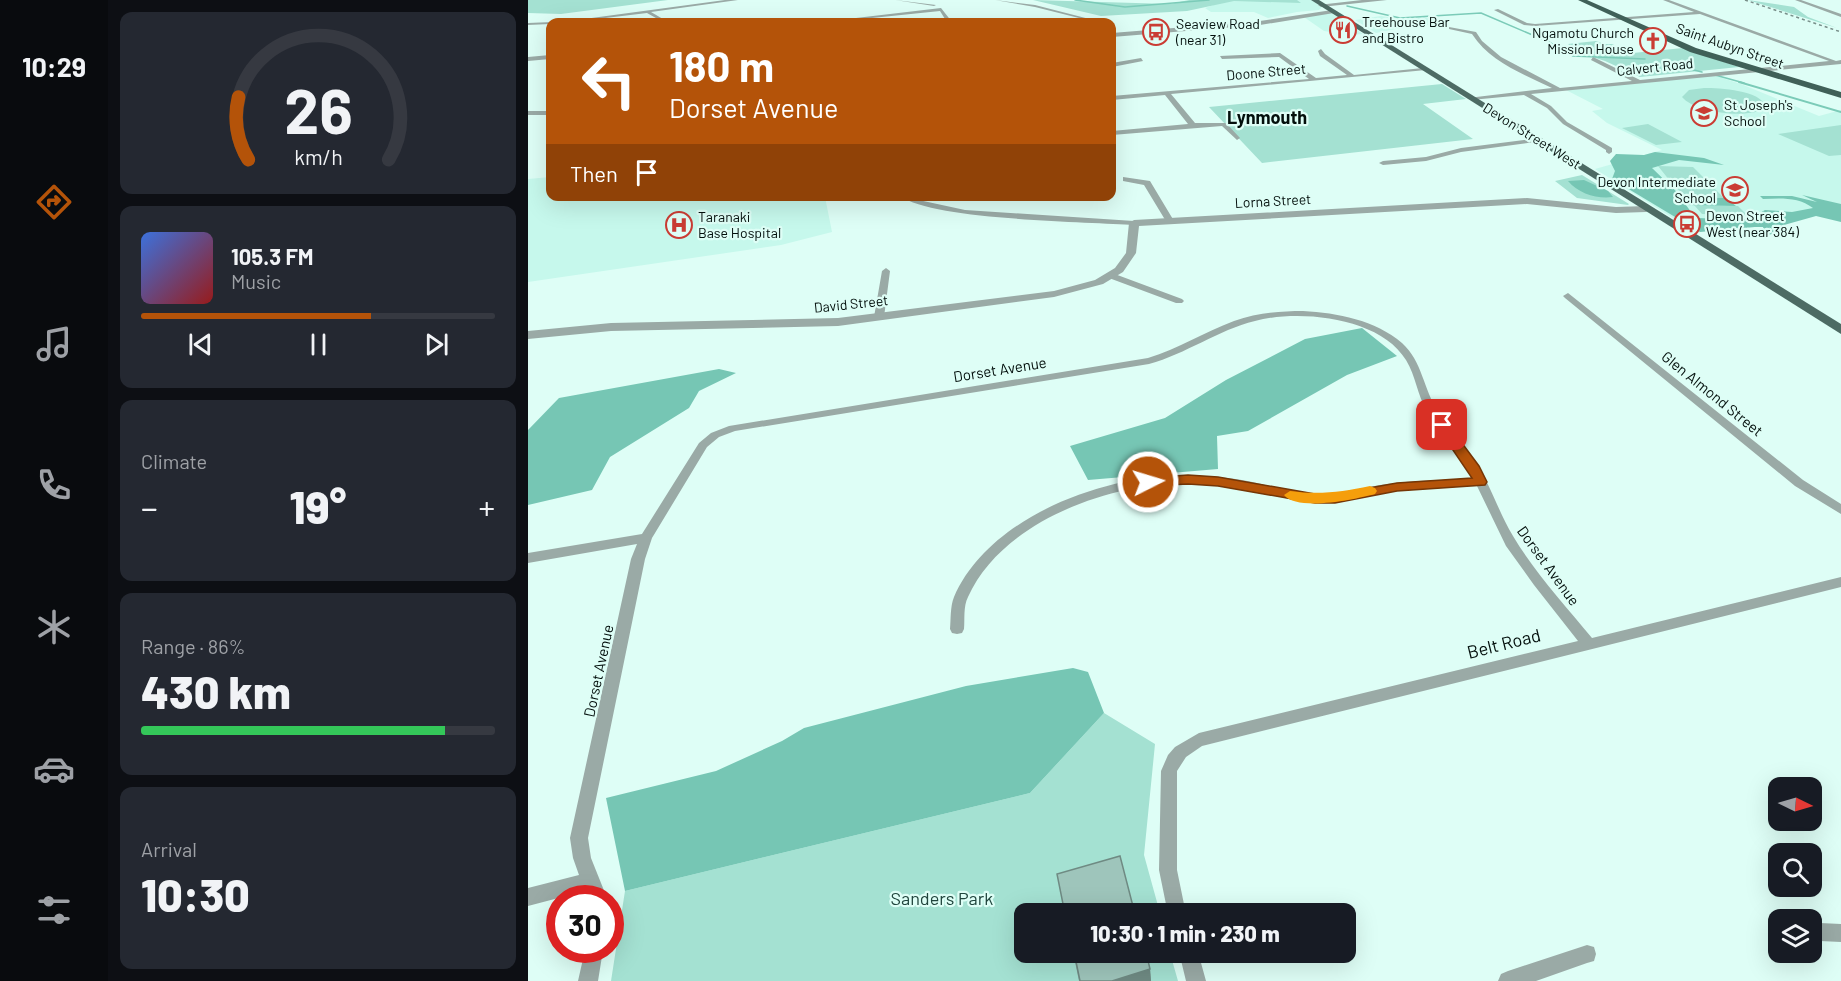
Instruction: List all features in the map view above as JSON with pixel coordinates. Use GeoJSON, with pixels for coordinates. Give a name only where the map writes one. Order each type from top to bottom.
{"type":"FeatureCollection","features":[{"type":"Feature","properties":{"kind":"highway","name":"Saint Aubyn Street"},"geometry":{"type":"LineString","coordinates":[[1581,0],[1694,50],[1841,95]]}},
{"type":"Feature","properties":{"kind":"main road","name":"Devon Street West"},"geometry":{"type":"LineString","coordinates":[[1314,0],[1841,330]]}},
{"type":"Feature","properties":{"kind":"street"},"geometry":{"type":"LineString","coordinates":[[602,18],[736,0]]}},
{"type":"Feature","properties":{"kind":"street"},"geometry":{"type":"LineString","coordinates":[[897,0],[932,4],[941,9],[947,18]]}},
{"type":"Feature","properties":{"kind":"street"},"geometry":{"type":"LineString","coordinates":[[997,0],[1035,6],[1083,18]]}},
{"type":"Feature","properties":{"kind":"street"},"geometry":{"type":"LineString","coordinates":[[1321,5],[1384,0]]}},
{"type":"Feature","properties":{"kind":"street"},"geometry":{"type":"LineString","coordinates":[[1665,0],[1838,62]]}},
{"type":"Feature","properties":{"kind":"street"},"geometry":{"type":"LineString","coordinates":[[1797,0],[1841,16]]}},
{"type":"Feature","properties":{"kind":"street"},"geometry":{"type":"LineString","coordinates":[[873,18],[941,9]]}},
{"type":"Feature","properties":{"kind":"street"},"geometry":{"type":"LineString","coordinates":[[1496,10],[1532,25],[1701,13]]}},
{"type":"Feature","properties":{"kind":"street"},"geometry":{"type":"LineString","coordinates":[[1116,35],[1253,24],[1332,12]]}},
{"type":"Feature","properties":{"kind":"street"},"geometry":{"type":"LineString","coordinates":[[649,13],[658,18]]}},
{"type":"Feature","properties":{"kind":"street"},"geometry":{"type":"LineString","coordinates":[[894,14],[896,18]]}},
{"type":"Feature","properties":{"kind":"street"},"geometry":{"type":"LineString","coordinates":[[528,24],[546,23]]}},
{"type":"Feature","properties":{"kind":"street"},"geometry":{"type":"LineString","coordinates":[[1451,28],[1474,33],[1479,43],[1494,54],[1558,89]]}},
{"type":"Feature","properties":{"kind":"street"},"geometry":{"type":"LineString","coordinates":[[1321,51],[1322,55],[1352,76]]}},
{"type":"Feature","properties":{"kind":"street"},"geometry":{"type":"LineString","coordinates":[[1222,57],[1280,54],[1315,80]]}},
{"type":"Feature","properties":{"kind":"street"},"geometry":{"type":"LineString","coordinates":[[528,59],[546,57]]}},
{"type":"Feature","properties":{"kind":"street"},"geometry":{"type":"LineString","coordinates":[[1593,59],[1639,81]]}},
{"type":"Feature","properties":{"kind":"street"},"geometry":{"type":"LineString","coordinates":[[1116,64],[1141,60]]}},
{"type":"Feature","properties":{"kind":"street","name":"Calvert Road"},"geometry":{"type":"LineString","coordinates":[[1470,98],[1838,62]]}},
{"type":"Feature","properties":{"kind":"street","name":"Doone Street"},"geometry":{"type":"LineString","coordinates":[[1116,98],[1423,70]]}},
{"type":"Feature","properties":{"kind":"street"},"geometry":{"type":"LineString","coordinates":[[1524,92],[1549,107],[1565,123],[1610,149],[1609,152]]}},
{"type":"Feature","properties":{"kind":"street"},"geometry":{"type":"LineString","coordinates":[[1167,93],[1193,125]]}},
{"type":"Feature","properties":{"kind":"street"},"geometry":{"type":"LineString","coordinates":[[528,114],[546,112]]}},
{"type":"Feature","properties":{"kind":"street"},"geometry":{"type":"LineString","coordinates":[[1116,133],[1224,124],[1237,138]]}},
{"type":"Feature","properties":{"kind":"street"},"geometry":{"type":"LineString","coordinates":[[1383,163],[1426,159],[1461,150],[1540,140]]}},
{"type":"Feature","properties":{"kind":"street"},"geometry":{"type":"LineString","coordinates":[[1126,179],[1147,183],[1170,221]]}},
{"type":"Feature","properties":{"kind":"street","name":"Lorna Street"},"geometry":{"type":"LineString","coordinates":[[912,201],[965,212],[1134,223],[1527,201],[1552,201],[1627,210],[1646,209]]}},
{"type":"Feature","properties":{"kind":"street"},"geometry":{"type":"LineString","coordinates":[[1134,223],[1131,253],[1126,263],[1112,276],[1179,301]]}},
{"type":"Feature","properties":{"kind":"street"},"geometry":{"type":"LineString","coordinates":[[879,317],[886,271]]}},
{"type":"Feature","properties":{"kind":"street","name":"David Street"},"geometry":{"type":"LineString","coordinates":[[528,335],[611,327],[795,324],[879,317],[1054,294],[1112,276]]}},
{"type":"Feature","properties":{"kind":"street","name":"Glen Almond Street"},"geometry":{"type":"LineString","coordinates":[[1568,296],[1799,483],[1841,510]]}},
{"type":"Feature","properties":{"kind":"street","name":"Dorset Avenue"},"geometry":{"type":"LineString","coordinates":[[592,885],[582,858],[579,838],[638,559],[646,538],[703,445],[724,430],[1149,361],[1181,352],[1229,325],[1255,317],[1308,314],[1345,320],[1362,325],[1394,342],[1413,360],[1429,405],[1474,469],[1510,541],[1588,643]]}},
{"type":"Feature","properties":{"kind":"street"},"geometry":{"type":"LineString","coordinates":[[957,629],[959,600],[973,577],[1004,544],[1022,529],[1063,506],[1107,490],[1162,480],[1188,479],[1245,484],[1315,499],[1335,498],[1397,487],[1480,482]]}},
{"type":"Feature","properties":{"kind":"street"},"geometry":{"type":"LineString","coordinates":[[528,558],[646,538]]}},
{"type":"Feature","properties":{"kind":"street","name":"Belt Road"},"geometry":{"type":"LineString","coordinates":[[1175,903],[1168,870],[1169,771],[1179,750],[1199,740],[1841,582]]}},
{"type":"Feature","properties":{"kind":"street"},"geometry":{"type":"LineString","coordinates":[[528,897],[590,881]]}},
{"type":"Feature","properties":{"kind":"street"},"geometry":{"type":"LineString","coordinates":[[1822,932],[1841,933]]}},
{"type":"Feature","properties":{"kind":"street"},"geometry":{"type":"LineString","coordinates":[[1508,981],[1587,954]]}},
{"type":"Feature","properties":{"kind":"street"},"geometry":{"type":"LineString","coordinates":[[588,981],[591,963]]}},
{"type":"Feature","properties":{"kind":"street"},"geometry":{"type":"LineString","coordinates":[[1191,963],[1196,981]]}},
{"type":"Feature","properties":{"kind":"shaded area"},"geometry":{"type":"Polygon","coordinates":[[[1228,0],[1312,0],[1322,7],[1319,10],[1268,18],[1254,12],[1211,12],[1205,8],[1228,0]]]}},
{"type":"Feature","properties":{"kind":"shaded area"},"geometry":{"type":"Polygon","coordinates":[[[1331,13],[1363,34],[1350,35],[1324,31],[1301,15],[1331,13]]]}},
{"type":"Feature","properties":{"kind":"shaded area"},"geometry":{"type":"Polygon","coordinates":[[[1381,16],[1399,19],[1424,17],[1449,25],[1416,25],[1376,33],[1355,20],[1381,16]]]}},
{"type":"Feature","properties":{"kind":"shaded area","name":"Devon Intermediate School"},"geometry":{"type":"Polygon","coordinates":[[[1713,75],[1819,116],[1841,110],[1841,211],[1695,232],[1595,169],[1662,150],[1607,123],[1592,111],[1603,109],[1566,90],[1713,75]]]}},
{"type":"Feature","properties":{"kind":"shaded area"},"geometry":{"type":"Polygon","coordinates":[[[1655,152],[1704,158],[1724,165],[1679,160],[1652,168],[1682,197],[1726,198],[1736,206],[1686,205],[1699,218],[1738,220],[1751,218],[1765,210],[1792,212],[1813,208],[1796,200],[1763,199],[1760,196],[1792,196],[1817,202],[1802,195],[1841,204],[1841,222],[1816,216],[1784,225],[1780,228],[1781,233],[1765,235],[1763,227],[1700,232],[1612,179],[1615,171],[1610,161],[1616,154],[1644,155],[1655,152]]]}},
{"type":"Feature","properties":{"kind":"shaded area","name":"Taranaki Base Hospital"},"geometry":{"type":"Polygon","coordinates":[[[546,177],[546,201],[826,201],[832,232],[781,245],[528,282],[528,179],[546,177]]]}},
{"type":"Feature","properties":{"kind":"shaded area"},"geometry":{"type":"Polygon","coordinates":[[[1584,180],[1608,191],[1613,197],[1589,195],[1572,186],[1568,181],[1584,180]]]}},
{"type":"Feature","properties":{"kind":"shaded area"},"geometry":{"type":"Polygon","coordinates":[[[1362,328],[1397,356],[1347,375],[1248,431],[1217,436],[1218,469],[1088,480],[1070,446],[1165,418],[1226,380],[1305,339],[1362,328]]]}},
{"type":"Feature","properties":{"kind":"shaded area"},"geometry":{"type":"Polygon","coordinates":[[[719,369],[736,373],[699,391],[689,408],[610,457],[592,490],[528,505],[528,430],[559,398],[719,369]]]}},
{"type":"Feature","properties":{"kind":"shaded area"},"geometry":{"type":"Polygon","coordinates":[[[1073,668],[1088,672],[1104,713],[1030,793],[625,891],[606,798],[716,771],[782,741],[804,728],[966,686],[1073,668]]]}},
{"type":"Feature","properties":{"kind":"green space"},"geometry":{"type":"Polygon","coordinates":[[[528,0],[668,0],[561,14],[528,13],[528,0]]]}},
{"type":"Feature","properties":{"kind":"green space"},"geometry":{"type":"Polygon","coordinates":[[[1033,0],[1170,4],[1189,0],[1297,0],[1301,3],[1234,1],[1187,11],[1101,16],[1033,0]]]}},
{"type":"Feature","properties":{"kind":"green space"},"geometry":{"type":"Polygon","coordinates":[[[1748,0],[1794,7],[1808,17],[1837,28],[1748,0]]]}},
{"type":"Feature","properties":{"kind":"green space"},"geometry":{"type":"Polygon","coordinates":[[[1596,41],[1612,44],[1633,53],[1683,48],[1739,67],[1640,77],[1605,61],[1580,53],[1568,44],[1596,41]]]}},
{"type":"Feature","properties":{"kind":"green space"},"geometry":{"type":"Polygon","coordinates":[[[1442,84],[1466,99],[1423,104],[1473,139],[1262,163],[1209,107],[1442,84]]]}},
{"type":"Feature","properties":{"kind":"green space"},"geometry":{"type":"Polygon","coordinates":[[[1704,88],[1748,94],[1763,101],[1766,107],[1748,113],[1723,113],[1698,107],[1682,97],[1689,90],[1704,88]]]}},
{"type":"Feature","properties":{"kind":"green space"},"geometry":{"type":"Polygon","coordinates":[[[1648,124],[1682,142],[1656,145],[1622,128],[1648,124]]]}},
{"type":"Feature","properties":{"kind":"green space"},"geometry":{"type":"Polygon","coordinates":[[[1841,125],[1841,155],[1829,156],[1778,134],[1841,125]]]}},
{"type":"Feature","properties":{"kind":"green space"},"geometry":{"type":"Polygon","coordinates":[[[1658,166],[1693,167],[1724,198],[1685,197],[1671,182],[1681,181],[1670,181],[1658,166]]]}},
{"type":"Feature","properties":{"kind":"green space"},"geometry":{"type":"Polygon","coordinates":[[[1582,175],[1629,204],[1577,198],[1555,181],[1582,175]]]}},
{"type":"Feature","properties":{"kind":"green space"},"geometry":{"type":"Polygon","coordinates":[[[1694,205],[1738,206],[1747,215],[1702,214],[1694,205]]]}},
{"type":"Feature","properties":{"kind":"green space","name":"Sanders Park"},"geometry":{"type":"Polygon","coordinates":[[[1104,713],[1155,744],[1144,855],[1157,903],[1014,903],[1014,963],[1173,963],[1178,981],[611,981],[614,963],[624,963],[625,891],[1030,793],[1104,713]]]}},
{"type":"Feature","properties":{"kind":"building"},"geometry":{"type":"Polygon","coordinates":[[[1120,856],[1132,903],[1063,903],[1057,874],[1120,856]]]}},
{"type":"Feature","properties":{"kind":"building"},"geometry":{"type":"Polygon","coordinates":[[[1076,963],[1149,963],[1150,969],[1112,981],[1080,981],[1076,963]]]}},
{"type":"Feature","properties":{"kind":"waterway"},"geometry":{"type":"LineString","coordinates":[[1075,0],[1125,7],[1209,0]]}},
{"type":"Feature","properties":{"kind":"waterway"},"geometry":{"type":"LineString","coordinates":[[1347,6],[1400,18],[1481,13],[1549,42],[1573,56],[1645,59]]}},
{"type":"Feature","properties":{"kind":"waterway"},"geometry":{"type":"LineString","coordinates":[[1669,64],[1702,72]]}},
{"type":"Feature","properties":{"kind":"waterway"},"geometry":{"type":"LineString","coordinates":[[1715,75],[1744,83]]}},
{"type":"Feature","properties":{"kind":"waterway"},"geometry":{"type":"LineString","coordinates":[[1739,82],[1841,112]]}},
{"type":"Feature","properties":{"kind":"railway"},"geometry":{"type":"LineString","coordinates":[[1745,0],[1841,32]]}},
{"type":"Feature","properties":{"kind":"slow traffic"},"geometry":{"type":"LineString","coordinates":[[1290,495],[1315,499],[1356,495],[1370,491]]}},
{"type":"Feature","properties":{"kind":"place","name":"Treehouse Bar and Bistro"},"geometry":{"type":"Point","coordinates":[1343,30]}},
{"type":"Feature","properties":{"kind":"place","name":"Seaview Road (near 31)"},"geometry":{"type":"Point","coordinates":[1156,32]}},
{"type":"Feature","properties":{"kind":"place","name":"Ngamotu Church Mission House"},"geometry":{"type":"Point","coordinates":[1653,41]}},
{"type":"Feature","properties":{"kind":"place","name":"St Joseph's School"},"geometry":{"type":"Point","coordinates":[1704,113]}},
{"type":"Feature","properties":{"kind":"place","name":"Devon Intermediate School"},"geometry":{"type":"Point","coordinates":[1735,190]}},
{"type":"Feature","properties":{"kind":"place","name":"Devon Street West (near 384)"},"geometry":{"type":"Point","coordinates":[1687,224]}},
{"type":"Feature","properties":{"kind":"place","name":"Taranaki Base Hospital"},"geometry":{"type":"Point","coordinates":[679,225]}},
{"type":"Feature","properties":{"kind":"district","name":"Lynmouth"},"geometry":{"type":"Point","coordinates":[1267,118]}},
{"type":"Feature","properties":{"kind":"route"},"geometry":{"type":"LineString","coordinates":[[1148,482],[1188,479],[1218,481],[1245,484],[1315,499],[1356,495],[1376,489],[1480,482],[1474,469],[1442,425]]}}]}
